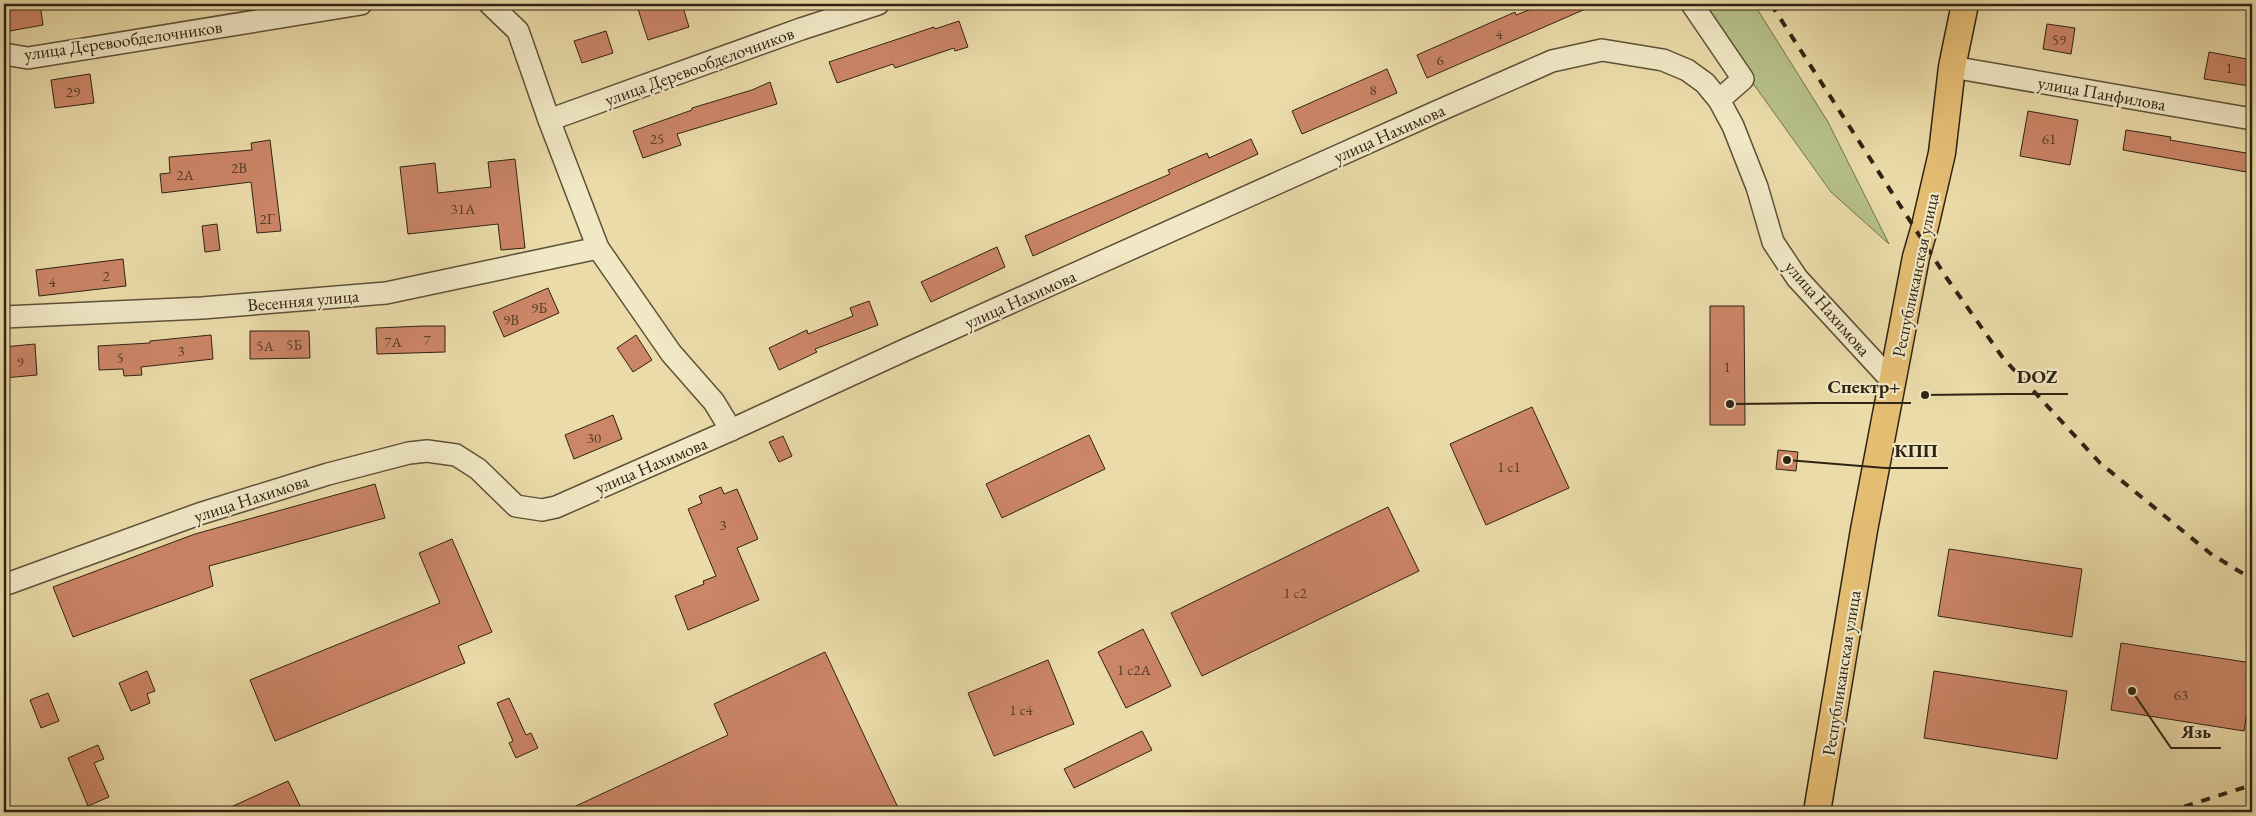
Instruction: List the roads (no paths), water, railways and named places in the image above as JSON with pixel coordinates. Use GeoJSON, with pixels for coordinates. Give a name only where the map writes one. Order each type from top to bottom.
{"type":"FeatureCollection","features":[{"type":"Feature","properties":{"kind":"main road","name":"Республиканская улица"},"geometry":{"type":"LineString","coordinates":[[1817,812],[1864,530],[1916,257],[1926,226],[1942,153],[1952,66],[1965,4]]}},
{"type":"Feature","properties":{"kind":"street","name":"улица Деревообделочников"},"geometry":{"type":"LineString","coordinates":[[4,54],[28,58],[362,4]]}},
{"type":"Feature","properties":{"kind":"street"},"geometry":{"type":"LineString","coordinates":[[490,4],[518,31],[549,120],[598,248],[671,353],[714,402],[731,430]]}},
{"type":"Feature","properties":{"kind":"street","name":"улица Деревообделочников"},"geometry":{"type":"LineString","coordinates":[[549,120],[801,29],[878,4]]}},
{"type":"Feature","properties":{"kind":"street"},"geometry":{"type":"LineString","coordinates":[[1692,4],[1743,79],[1719,100]]}},
{"type":"Feature","properties":{"kind":"street","name":"улица Нахимова"},"geometry":{"type":"LineString","coordinates":[[4,585],[199,514],[328,474],[395,456],[427,451],[456,455],[478,469],[516,506],[542,510],[556,506],[731,430],[1552,61],[1602,50],[1663,60],[1686,70],[1705,83],[1719,100],[1746,155],[1773,242],[1787,265],[1796,278],[1892,381]]}},
{"type":"Feature","properties":{"kind":"street","name":"улица Панфилова"},"geometry":{"type":"LineString","coordinates":[[1952,66],[2252,119]]}},
{"type":"Feature","properties":{"kind":"street","name":"Весенняя улица"},"geometry":{"type":"LineString","coordinates":[[4,317],[202,308],[386,293],[598,248]]}},
{"type":"Feature","properties":{"kind":"railway"},"geometry":{"type":"LineString","coordinates":[[1771,4],[1946,277],[2003,358],[2100,463],[2211,554],[2252,579]]}},
{"type":"Feature","properties":{"kind":"railway"},"geometry":{"type":"LineString","coordinates":[[2167,812],[2252,785]]}},
{"type":"Feature","properties":{"kind":"place","name":"DOZ"},"geometry":{"type":"Point","coordinates":[1925,395]}},
{"type":"Feature","properties":{"kind":"place","name":"Спектр+"},"geometry":{"type":"Point","coordinates":[1730,404]}},
{"type":"Feature","properties":{"kind":"place","name":"КПП"},"geometry":{"type":"Point","coordinates":[1787,460]}},
{"type":"Feature","properties":{"kind":"place","name":"Язь"},"geometry":{"type":"Point","coordinates":[2132,691]}}]}
